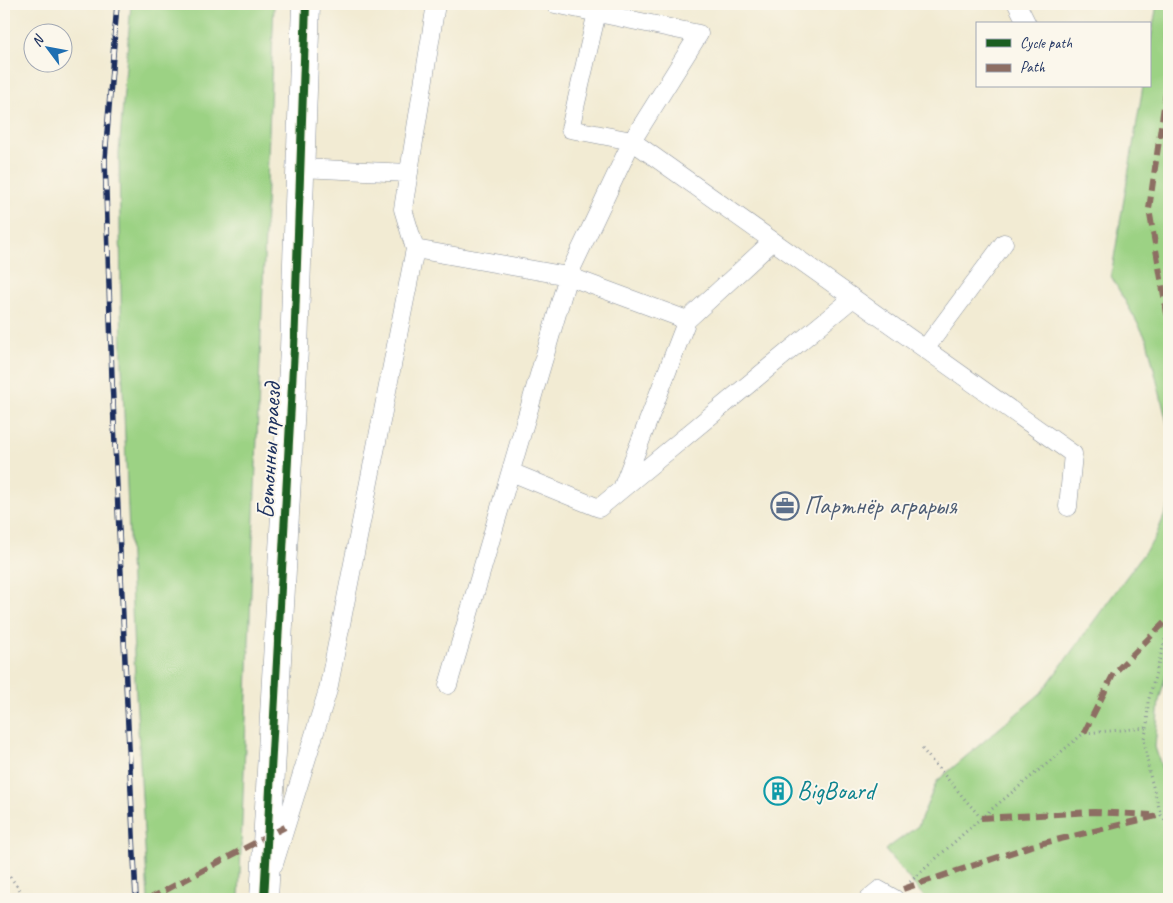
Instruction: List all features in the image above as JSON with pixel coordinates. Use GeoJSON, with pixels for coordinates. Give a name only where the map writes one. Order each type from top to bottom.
{"type":"FeatureCollection","features":[{"type":"Feature","properties":{"kind":"street","name":"Бетонны праезд"},"geometry":{"type":"LineString","coordinates":[[264,897],[294,359],[306,4]]}},
{"type":"Feature","properties":{"kind":"lane"},"geometry":{"type":"LineString","coordinates":[[264,897],[328,690],[415,249],[403,210],[436,4]]}},
{"type":"Feature","properties":{"kind":"lane"},"geometry":{"type":"LineString","coordinates":[[448,685],[568,276],[632,141],[699,34],[555,4]]}},
{"type":"Feature","properties":{"kind":"lane"},"geometry":{"type":"LineString","coordinates":[[1017,4],[1026,22]]}},
{"type":"Feature","properties":{"kind":"lane"},"geometry":{"type":"LineString","coordinates":[[597,12],[570,129],[632,141],[1073,454],[1068,507]]}},
{"type":"Feature","properties":{"kind":"lane"},"geometry":{"type":"LineString","coordinates":[[300,168],[408,172]]}},
{"type":"Feature","properties":{"kind":"lane"},"geometry":{"type":"LineString","coordinates":[[623,486],[687,320],[773,242]]}},
{"type":"Feature","properties":{"kind":"lane"},"geometry":{"type":"LineString","coordinates":[[925,349],[1004,243]]}},
{"type":"Feature","properties":{"kind":"lane"},"geometry":{"type":"LineString","coordinates":[[415,249],[568,276],[687,320]]}},
{"type":"Feature","properties":{"kind":"lane"},"geometry":{"type":"LineString","coordinates":[[511,472],[599,508],[623,486],[853,298]]}},
{"type":"Feature","properties":{"kind":"lane"},"geometry":{"type":"LineString","coordinates":[[868,899],[879,890],[899,894]]}},
{"type":"Feature","properties":{"kind":"path"},"geometry":{"type":"LineString","coordinates":[[1169,625],[1148,702],[1147,728],[1144,738],[1148,772],[1161,815],[1169,826]]}},
{"type":"Feature","properties":{"kind":"path"},"geometry":{"type":"LineString","coordinates":[[899,894],[981,818],[1084,733],[1147,728]]}},
{"type":"Feature","properties":{"kind":"path"},"geometry":{"type":"LineString","coordinates":[[922,749],[981,818]]}},
{"type":"Feature","properties":{"kind":"path"},"geometry":{"type":"LineString","coordinates":[[4,869],[27,899]]}},
{"type":"Feature","properties":{"kind":"green space"},"geometry":{"type":"Polygon","coordinates":[[[131,4],[274,4],[239,899],[148,899],[135,679],[122,365],[119,153],[131,4]]]}},
{"type":"Feature","properties":{"kind":"green space"},"geometry":{"type":"Polygon","coordinates":[[[1157,4],[1169,4],[1169,431],[1147,340],[1111,276],[1143,88],[1150,88],[1150,44],[1157,4]]]}},
{"type":"Feature","properties":{"kind":"green space"},"geometry":{"type":"Polygon","coordinates":[[[1169,504],[1169,663],[1159,701],[1155,747],[1169,791],[1169,899],[926,899],[885,850],[918,826],[937,781],[1041,693],[1155,538],[1169,504]]]}},
{"type":"Feature","properties":{"kind":"railway"},"geometry":{"type":"LineString","coordinates":[[117,4],[105,159],[112,379],[136,899]]}},
{"type":"Feature","properties":{"kind":"marked path"},"geometry":{"type":"LineString","coordinates":[[1169,72],[1149,209],[1169,325]]}},
{"type":"Feature","properties":{"kind":"marked path"},"geometry":{"type":"LineString","coordinates":[[1084,733],[1114,673],[1169,618]]}},
{"type":"Feature","properties":{"kind":"marked path"},"geometry":{"type":"LineString","coordinates":[[981,818],[1094,812],[1151,815]]}},
{"type":"Feature","properties":{"kind":"marked path"},"geometry":{"type":"LineString","coordinates":[[903,889],[1031,846],[1161,815]]}},
{"type":"Feature","properties":{"kind":"marked path"},"geometry":{"type":"LineString","coordinates":[[149,899],[285,827]]}},
{"type":"Feature","properties":{"kind":"cycle path"},"geometry":{"type":"LineString","coordinates":[[264,899],[294,349],[306,4]]}},
{"type":"Feature","properties":{"kind":"place","name":"Партнёр аграрыя"},"geometry":{"type":"Point","coordinates":[785,506]}},
{"type":"Feature","properties":{"kind":"place","name":"BigBoard"},"geometry":{"type":"Point","coordinates":[778,791]}}]}
